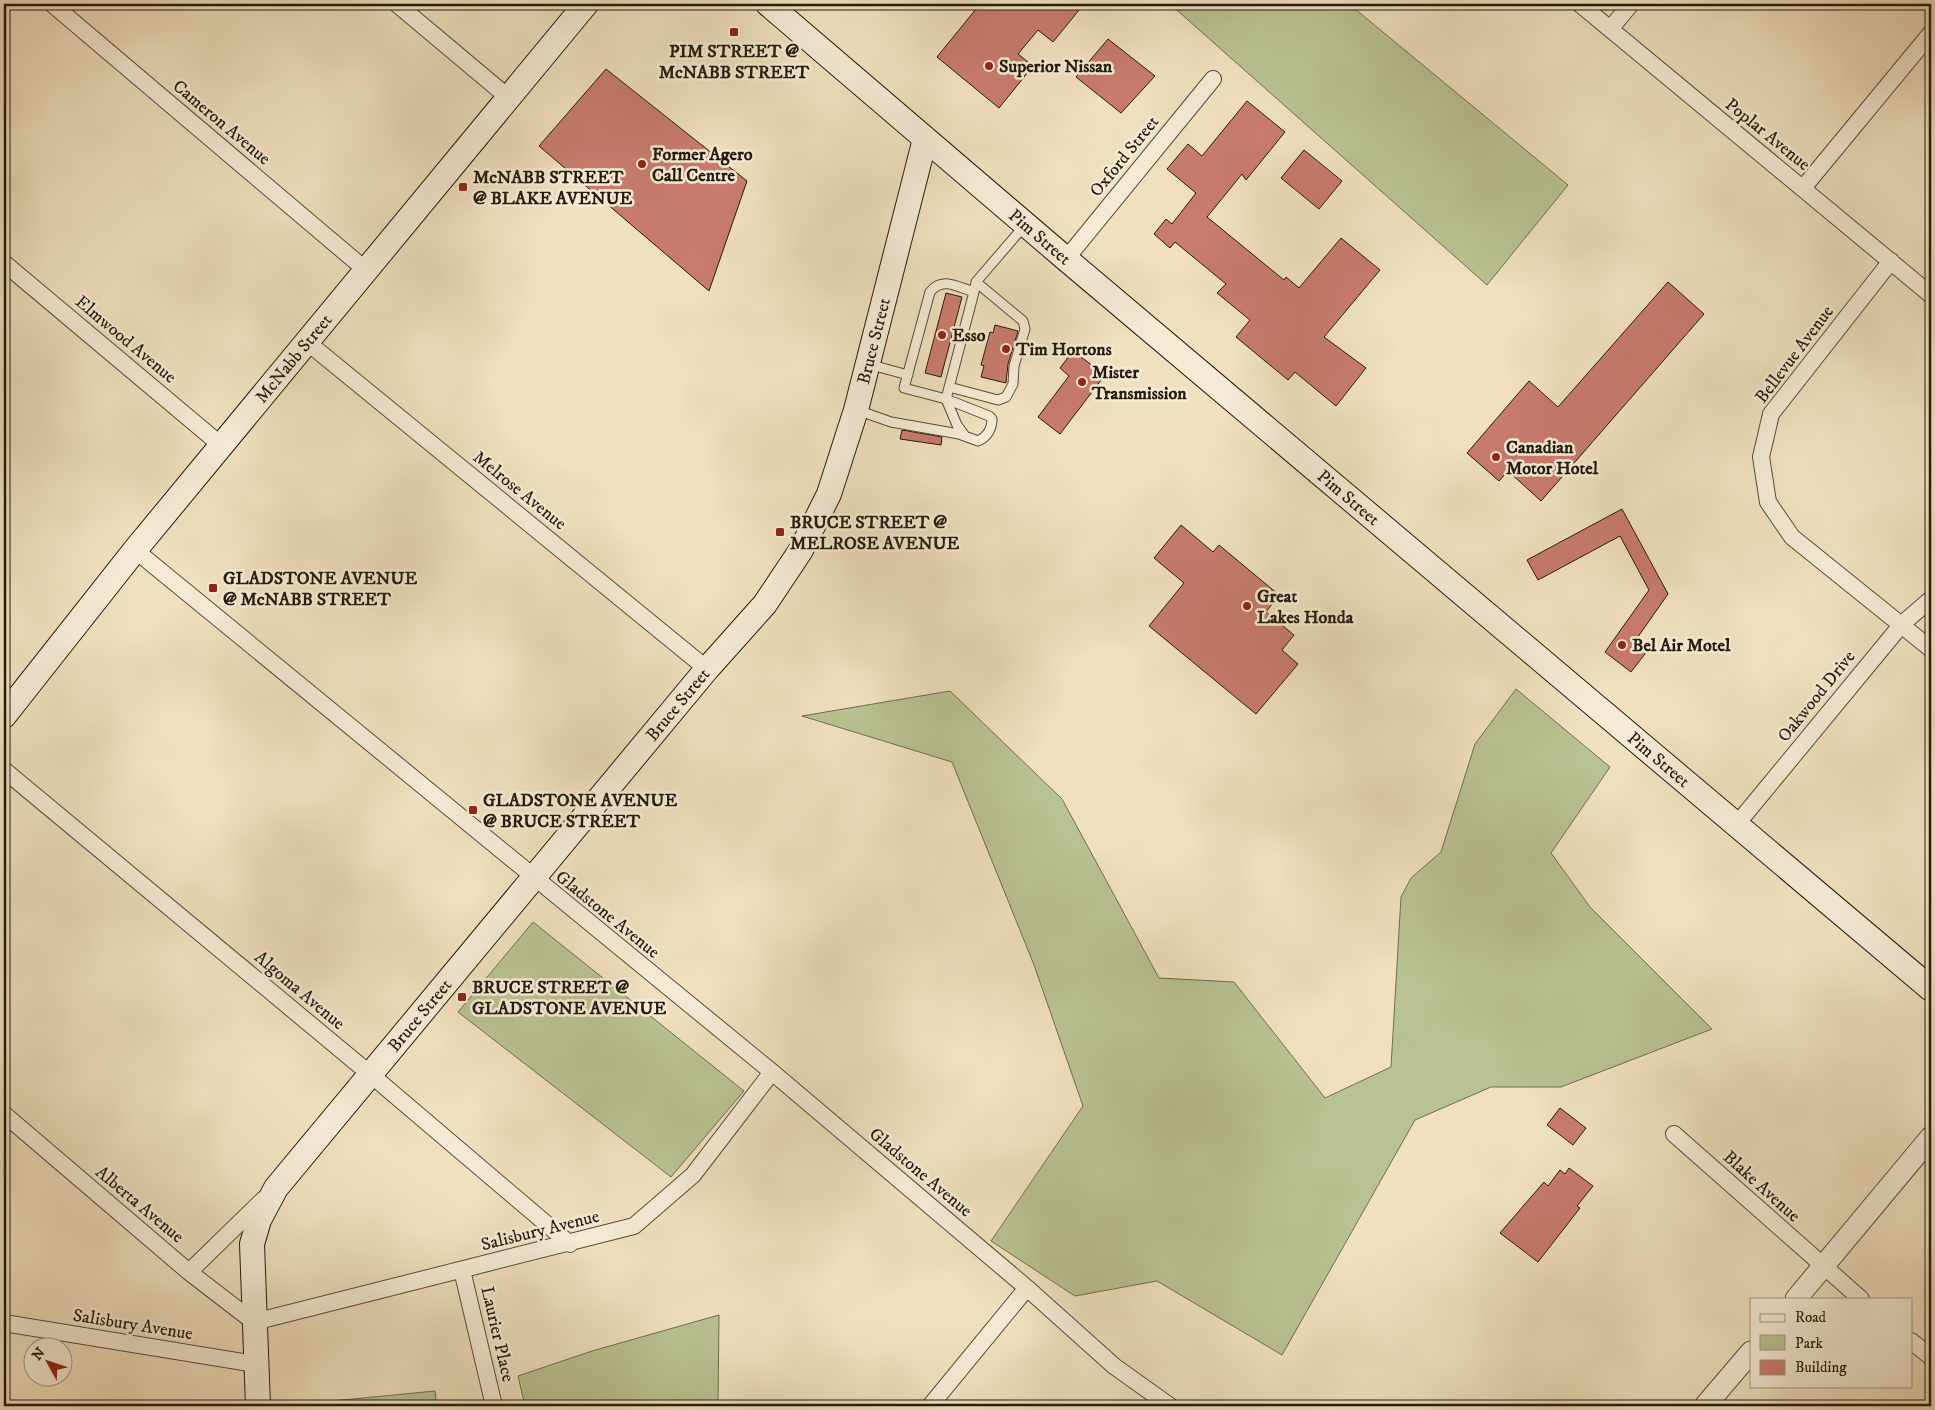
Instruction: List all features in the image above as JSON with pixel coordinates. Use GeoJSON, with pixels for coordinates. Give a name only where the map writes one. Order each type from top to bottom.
{"type":"FeatureCollection","features":[{"type":"Feature","properties":{"kind":"main road","name":"McNabb Street"},"geometry":{"type":"LineString","coordinates":[[4,716],[135,550],[586,4]]}},
{"type":"Feature","properties":{"kind":"main road","name":"Pim Street"},"geometry":{"type":"LineString","coordinates":[[768,4],[1066,259],[1737,824],[1931,990]]}},
{"type":"Feature","properties":{"kind":"main road","name":"Bruce Street"},"geometry":{"type":"LineString","coordinates":[[258,1406],[252,1244],[259,1220],[276,1188],[534,880],[707,669],[765,604],[801,550],[829,494],[856,410],[925,138]]}},
{"type":"Feature","properties":{"kind":"street","name":"Cameron Avenue"},"geometry":{"type":"LineString","coordinates":[[52,4],[367,271]]}},
{"type":"Feature","properties":{"kind":"street"},"geometry":{"type":"LineString","coordinates":[[397,4],[509,98]]}},
{"type":"Feature","properties":{"kind":"street","name":"Poplar Avenue"},"geometry":{"type":"LineString","coordinates":[[1580,4],[1931,295]]}},
{"type":"Feature","properties":{"kind":"street"},"geometry":{"type":"LineString","coordinates":[[1610,29],[1630,4]]}},
{"type":"Feature","properties":{"kind":"street"},"geometry":{"type":"LineString","coordinates":[[1803,188],[1931,33]]}},
{"type":"Feature","properties":{"kind":"street","name":"Oxford Street"},"geometry":{"type":"LineString","coordinates":[[1066,259],[1213,79]]}},
{"type":"Feature","properties":{"kind":"street","name":"Bellevue Avenue"},"geometry":{"type":"LineString","coordinates":[[1891,261],[1771,414],[1760,457],[1768,502],[1792,538],[1931,649]]}},
{"type":"Feature","properties":{"kind":"street","name":"Elmwood Avenue"},"geometry":{"type":"LineString","coordinates":[[4,264],[222,446]]}},
{"type":"Feature","properties":{"kind":"street","name":"Melrose Avenue"},"geometry":{"type":"LineString","coordinates":[[308,342],[707,669]]}},
{"type":"Feature","properties":{"kind":"street","name":"Gladstone Avenue"},"geometry":{"type":"LineString","coordinates":[[135,550],[534,880],[772,1072],[1027,1288],[1114,1366],[1170,1406]]}},
{"type":"Feature","properties":{"kind":"street","name":"Oakwood Drive"},"geometry":{"type":"LineString","coordinates":[[1737,824],[1902,624],[1931,599]]}},
{"type":"Feature","properties":{"kind":"street","name":"Algoma Avenue"},"geometry":{"type":"LineString","coordinates":[[4,770],[370,1074],[570,1244]]}},
{"type":"Feature","properties":{"kind":"street","name":"Salisbury Avenue"},"geometry":{"type":"LineString","coordinates":[[254,1322],[570,1244],[634,1226],[693,1176],[772,1072]]}},
{"type":"Feature","properties":{"kind":"street","name":"Alberta Avenue"},"geometry":{"type":"LineString","coordinates":[[4,1114],[189,1272],[254,1322]]}},
{"type":"Feature","properties":{"kind":"street","name":"Blake Avenue"},"geometry":{"type":"LineString","coordinates":[[1674,1134],[1859,1298]]}},
{"type":"Feature","properties":{"kind":"street"},"geometry":{"type":"LineString","coordinates":[[1797,1298],[1931,1137]]}},
{"type":"Feature","properties":{"kind":"street","name":"Bruce Street"},"geometry":{"type":"LineString","coordinates":[[189,1272],[276,1188]]}},
{"type":"Feature","properties":{"kind":"street","name":"Laurier Place"},"geometry":{"type":"LineString","coordinates":[[462,1270],[494,1406]]}},
{"type":"Feature","properties":{"kind":"street"},"geometry":{"type":"LineString","coordinates":[[930,1406],[1027,1288]]}},
{"type":"Feature","properties":{"kind":"street","name":"Salisbury Avenue"},"geometry":{"type":"LineString","coordinates":[[4,1323],[256,1364]]}},
{"type":"Feature","properties":{"kind":"street"},"geometry":{"type":"LineString","coordinates":[[1912,1342],[1931,1357]]}},
{"type":"Feature","properties":{"kind":"street"},"geometry":{"type":"LineString","coordinates":[[1705,1406],[1750,1353]]}},
{"type":"Feature","properties":{"kind":"lane"},"geometry":{"type":"LineString","coordinates":[[965,436],[957,425],[946,399],[976,282],[1026,225]]}},
{"type":"Feature","properties":{"kind":"lane"},"geometry":{"type":"LineString","coordinates":[[949,387],[998,400],[1006,397],[1013,384],[1014,366],[1025,329],[1023,321],[976,282]]}},
{"type":"Feature","properties":{"kind":"lane"},"geometry":{"type":"LineString","coordinates":[[856,410],[891,422],[965,436],[978,441],[982,439],[991,429],[992,419],[983,412],[946,399],[904,388],[930,292],[935,285],[947,283],[974,292]]}},
{"type":"Feature","properties":{"kind":"lane"},"geometry":{"type":"LineString","coordinates":[[868,364],[908,375]]}},
{"type":"Feature","properties":{"kind":"green space"},"geometry":{"type":"Polygon","coordinates":[[[1170,4],[1349,4],[1568,185],[1487,285],[1170,4]]]}},
{"type":"Feature","properties":{"kind":"green space"},"geometry":{"type":"Polygon","coordinates":[[[1516,689],[1610,767],[1551,853],[1590,907],[1712,1029],[1561,1087],[1491,1087],[1415,1120],[1282,1355],[1157,1281],[1075,1296],[991,1241],[1083,1106],[1034,965],[952,762],[802,716],[950,691],[1062,799],[1159,978],[1234,982],[1325,1098],[1391,1067],[1401,897],[1411,878],[1441,852],[1475,744],[1516,689]]]}},
{"type":"Feature","properties":{"kind":"green space"},"geometry":{"type":"Polygon","coordinates":[[[533,922],[744,1091],[671,1177],[458,1012],[533,922]]]}},
{"type":"Feature","properties":{"kind":"green space"},"geometry":{"type":"Polygon","coordinates":[[[719,1315],[718,1406],[525,1406],[518,1376],[592,1351],[719,1315]]]}},
{"type":"Feature","properties":{"kind":"green space"},"geometry":{"type":"Polygon","coordinates":[[[435,1391],[437,1406],[331,1406],[332,1401],[435,1391]]]}},
{"type":"Feature","properties":{"kind":"building"},"geometry":{"type":"Polygon","coordinates":[[[980,4],[1084,4],[1053,42],[1038,30],[1018,54],[1033,66],[999,108],[937,57],[980,4]]]}},
{"type":"Feature","properties":{"kind":"building"},"geometry":{"type":"Polygon","coordinates":[[[1108,39],[1155,76],[1121,113],[1076,77],[1108,39]]]}},
{"type":"Feature","properties":{"kind":"building","name":"Former Agero Call Centre"},"geometry":{"type":"Polygon","coordinates":[[[606,69],[747,181],[709,291],[539,146],[606,69]]]}},
{"type":"Feature","properties":{"kind":"building"},"geometry":{"type":"Polygon","coordinates":[[[1247,101],[1285,132],[1246,180],[1242,174],[1207,217],[1284,280],[1286,277],[1299,288],[1341,238],[1380,270],[1324,337],[1366,368],[1336,406],[1295,372],[1288,380],[1236,337],[1250,320],[1217,293],[1226,284],[1175,242],[1170,248],[1154,234],[1166,219],[1172,224],[1196,193],[1167,169],[1188,144],[1202,156],[1247,101]]]}},
{"type":"Feature","properties":{"kind":"building"},"geometry":{"type":"Polygon","coordinates":[[[1304,150],[1342,181],[1319,209],[1281,178],[1304,150]]]}},
{"type":"Feature","properties":{"kind":"building"},"geometry":{"type":"Polygon","coordinates":[[[1668,282],[1704,314],[1541,501],[1508,471],[1499,481],[1467,453],[1529,381],[1558,407],[1668,282]]]}},
{"type":"Feature","properties":{"kind":"building"},"geometry":{"type":"Polygon","coordinates":[[[946,293],[962,297],[941,377],[925,373],[946,293]]]}},
{"type":"Feature","properties":{"kind":"building"},"geometry":{"type":"Polygon","coordinates":[[[995,325],[1018,331],[1008,364],[1006,383],[981,377],[984,366],[981,365],[990,332],[993,333],[995,325]]]}},
{"type":"Feature","properties":{"kind":"building"},"geometry":{"type":"Polygon","coordinates":[[[1073,351],[1105,375],[1060,434],[1038,417],[1069,376],[1060,368],[1073,351]]]}},
{"type":"Feature","properties":{"kind":"building"},"geometry":{"type":"Polygon","coordinates":[[[902,430],[942,437],[941,445],[900,439],[902,430]]]}},
{"type":"Feature","properties":{"kind":"building"},"geometry":{"type":"Polygon","coordinates":[[[1622,509],[1668,594],[1635,641],[1648,650],[1631,672],[1605,652],[1649,590],[1620,536],[1538,580],[1527,560],[1622,509]]]}},
{"type":"Feature","properties":{"kind":"building"},"geometry":{"type":"Polygon","coordinates":[[[1181,525],[1213,552],[1219,545],[1279,595],[1266,612],[1294,635],[1282,650],[1298,664],[1256,714],[1149,626],[1184,583],[1154,558],[1181,525]]]}},
{"type":"Feature","properties":{"kind":"building"},"geometry":{"type":"Polygon","coordinates":[[[1560,1108],[1586,1128],[1573,1145],[1547,1125],[1560,1108]]]}},
{"type":"Feature","properties":{"kind":"building"},"geometry":{"type":"Polygon","coordinates":[[[1569,1168],[1593,1186],[1577,1206],[1580,1208],[1538,1262],[1500,1233],[1544,1182],[1548,1186],[1560,1170],[1565,1174],[1569,1168]]]}},
{"type":"Feature","properties":{"kind":"place","name":"PIM STREET @ McNABB STREET"},"geometry":{"type":"Point","coordinates":[734,32]}},
{"type":"Feature","properties":{"kind":"place","name":"Superior Nissan"},"geometry":{"type":"Point","coordinates":[989,66]}},
{"type":"Feature","properties":{"kind":"place","name":"Former Agero Call Centre"},"geometry":{"type":"Point","coordinates":[642,164]}},
{"type":"Feature","properties":{"kind":"place","name":"McNABB STREET @ BLAKE AVENUE"},"geometry":{"type":"Point","coordinates":[463,187]}},
{"type":"Feature","properties":{"kind":"place","name":"Esso"},"geometry":{"type":"Point","coordinates":[942,335]}},
{"type":"Feature","properties":{"kind":"place","name":"Tim Hortons"},"geometry":{"type":"Point","coordinates":[1006,349]}},
{"type":"Feature","properties":{"kind":"place","name":"Mister Transmission"},"geometry":{"type":"Point","coordinates":[1082,382]}},
{"type":"Feature","properties":{"kind":"place","name":"Canadian Motor Hotel"},"geometry":{"type":"Point","coordinates":[1496,457]}},
{"type":"Feature","properties":{"kind":"place","name":"BRUCE STREET @ MELROSE AVENUE"},"geometry":{"type":"Point","coordinates":[780,532]}},
{"type":"Feature","properties":{"kind":"place","name":"GLADSTONE AVENUE @ McNABB STREET"},"geometry":{"type":"Point","coordinates":[213,588]}},
{"type":"Feature","properties":{"kind":"place","name":"Great Lakes Honda"},"geometry":{"type":"Point","coordinates":[1247,606]}},
{"type":"Feature","properties":{"kind":"place","name":"Bel Air Motel"},"geometry":{"type":"Point","coordinates":[1622,645]}},
{"type":"Feature","properties":{"kind":"place","name":"GLADSTONE AVENUE @ BRUCE STREET"},"geometry":{"type":"Point","coordinates":[473,810]}},
{"type":"Feature","properties":{"kind":"place","name":"BRUCE STREET @ GLADSTONE AVENUE"},"geometry":{"type":"Point","coordinates":[462,997]}}]}
